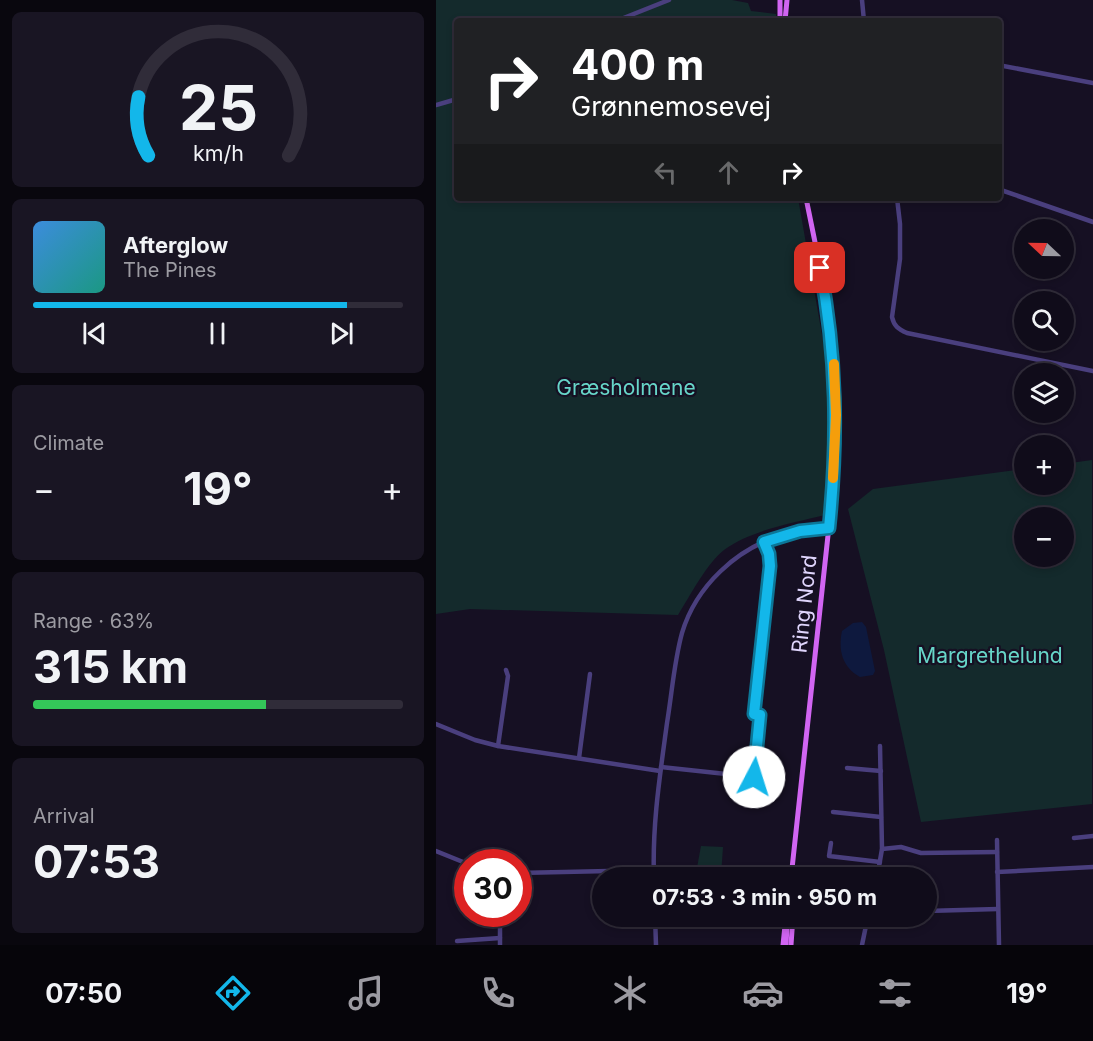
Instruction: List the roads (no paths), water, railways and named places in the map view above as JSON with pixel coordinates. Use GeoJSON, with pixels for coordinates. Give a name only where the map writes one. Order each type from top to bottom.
{"type":"FeatureCollection","features":[{"type":"Feature","properties":{"kind":"main road"},"geometry":{"type":"LineString","coordinates":[[780,0],[780,18]]}},
{"type":"Feature","properties":{"kind":"main road"},"geometry":{"type":"LineString","coordinates":[[785,18],[787,0]]}},
{"type":"Feature","properties":{"kind":"main road","name":"Ring Nord"},"geometry":{"type":"LineString","coordinates":[[793,867],[833,489],[836,390],[827,301],[807,201]]}},
{"type":"Feature","properties":{"kind":"main road"},"geometry":{"type":"LineString","coordinates":[[784,945],[785,927]]}},
{"type":"Feature","properties":{"kind":"main road"},"geometry":{"type":"LineString","coordinates":[[791,945],[792,927]]}},
{"type":"Feature","properties":{"kind":"street"},"geometry":{"type":"LineString","coordinates":[[624,18],[669,0]]}},
{"type":"Feature","properties":{"kind":"street"},"geometry":{"type":"LineString","coordinates":[[862,0],[864,18]]}},
{"type":"Feature","properties":{"kind":"street"},"geometry":{"type":"LineString","coordinates":[[1002,66],[1093,83]]}},
{"type":"Feature","properties":{"kind":"street"},"geometry":{"type":"LineString","coordinates":[[436,105],[454,100]]}},
{"type":"Feature","properties":{"kind":"street"},"geometry":{"type":"LineString","coordinates":[[1002,190],[1093,222]]}},
{"type":"Feature","properties":{"kind":"street"},"geometry":{"type":"LineString","coordinates":[[897,201],[900,259],[892,312],[893,322],[898,329],[907,333],[1093,371]]}},
{"type":"Feature","properties":{"kind":"street"},"geometry":{"type":"LineString","coordinates":[[654,867],[654,832],[660,769],[679,645],[690,614],[708,585],[724,568],[744,553],[764,542],[800,531],[829,528]]}},
{"type":"Feature","properties":{"kind":"street"},"geometry":{"type":"LineString","coordinates":[[436,724],[475,740],[498,746],[660,769],[754,777],[760,715],[754,714],[770,566],[769,554],[764,542]]}},
{"type":"Feature","properties":{"kind":"street"},"geometry":{"type":"LineString","coordinates":[[498,746],[508,676],[506,670]]}},
{"type":"Feature","properties":{"kind":"street"},"geometry":{"type":"LineString","coordinates":[[579,758],[590,674]]}},
{"type":"Feature","properties":{"kind":"street"},"geometry":{"type":"LineString","coordinates":[[879,867],[882,849],[880,746]]}},
{"type":"Feature","properties":{"kind":"street"},"geometry":{"type":"LineString","coordinates":[[847,768],[881,771]]}},
{"type":"Feature","properties":{"kind":"street"},"geometry":{"type":"LineString","coordinates":[[834,812],[881,817]]}},
{"type":"Feature","properties":{"kind":"street"},"geometry":{"type":"LineString","coordinates":[[1074,838],[1093,836]]}},
{"type":"Feature","properties":{"kind":"street"},"geometry":{"type":"LineString","coordinates":[[997,840],[999,945]]}},
{"type":"Feature","properties":{"kind":"street"},"geometry":{"type":"LineString","coordinates":[[830,843],[829,856],[880,862]]}},
{"type":"Feature","properties":{"kind":"street"},"geometry":{"type":"LineString","coordinates":[[882,849],[901,847],[921,853],[997,852]]}},
{"type":"Feature","properties":{"kind":"street"},"geometry":{"type":"LineString","coordinates":[[436,851],[454,858]]}},
{"type":"Feature","properties":{"kind":"street"},"geometry":{"type":"LineString","coordinates":[[997,872],[1093,867]]}},
{"type":"Feature","properties":{"kind":"street"},"geometry":{"type":"LineString","coordinates":[[532,873],[592,871]]}},
{"type":"Feature","properties":{"kind":"street"},"geometry":{"type":"LineString","coordinates":[[937,911],[998,909]]}},
{"type":"Feature","properties":{"kind":"street"},"geometry":{"type":"LineString","coordinates":[[500,927],[500,945]]}},
{"type":"Feature","properties":{"kind":"street"},"geometry":{"type":"LineString","coordinates":[[655,927],[656,945]]}},
{"type":"Feature","properties":{"kind":"street"},"geometry":{"type":"LineString","coordinates":[[862,945],[866,927]]}},
{"type":"Feature","properties":{"kind":"street"},"geometry":{"type":"LineString","coordinates":[[457,940],[500,938]]}},
{"type":"Feature","properties":{"kind":"water"},"geometry":{"type":"Polygon","coordinates":[[[862,622],[866,627],[875,671],[873,675],[860,677],[845,663],[841,645],[842,631],[853,623],[862,622]]]}},
{"type":"Feature","properties":{"kind":"park label","name":"Græsholmene"},"geometry":{"type":"Point","coordinates":[626,387]}},
{"type":"Feature","properties":{"kind":"park label","name":"Margrethelund"},"geometry":{"type":"Point","coordinates":[990,655]}}]}
